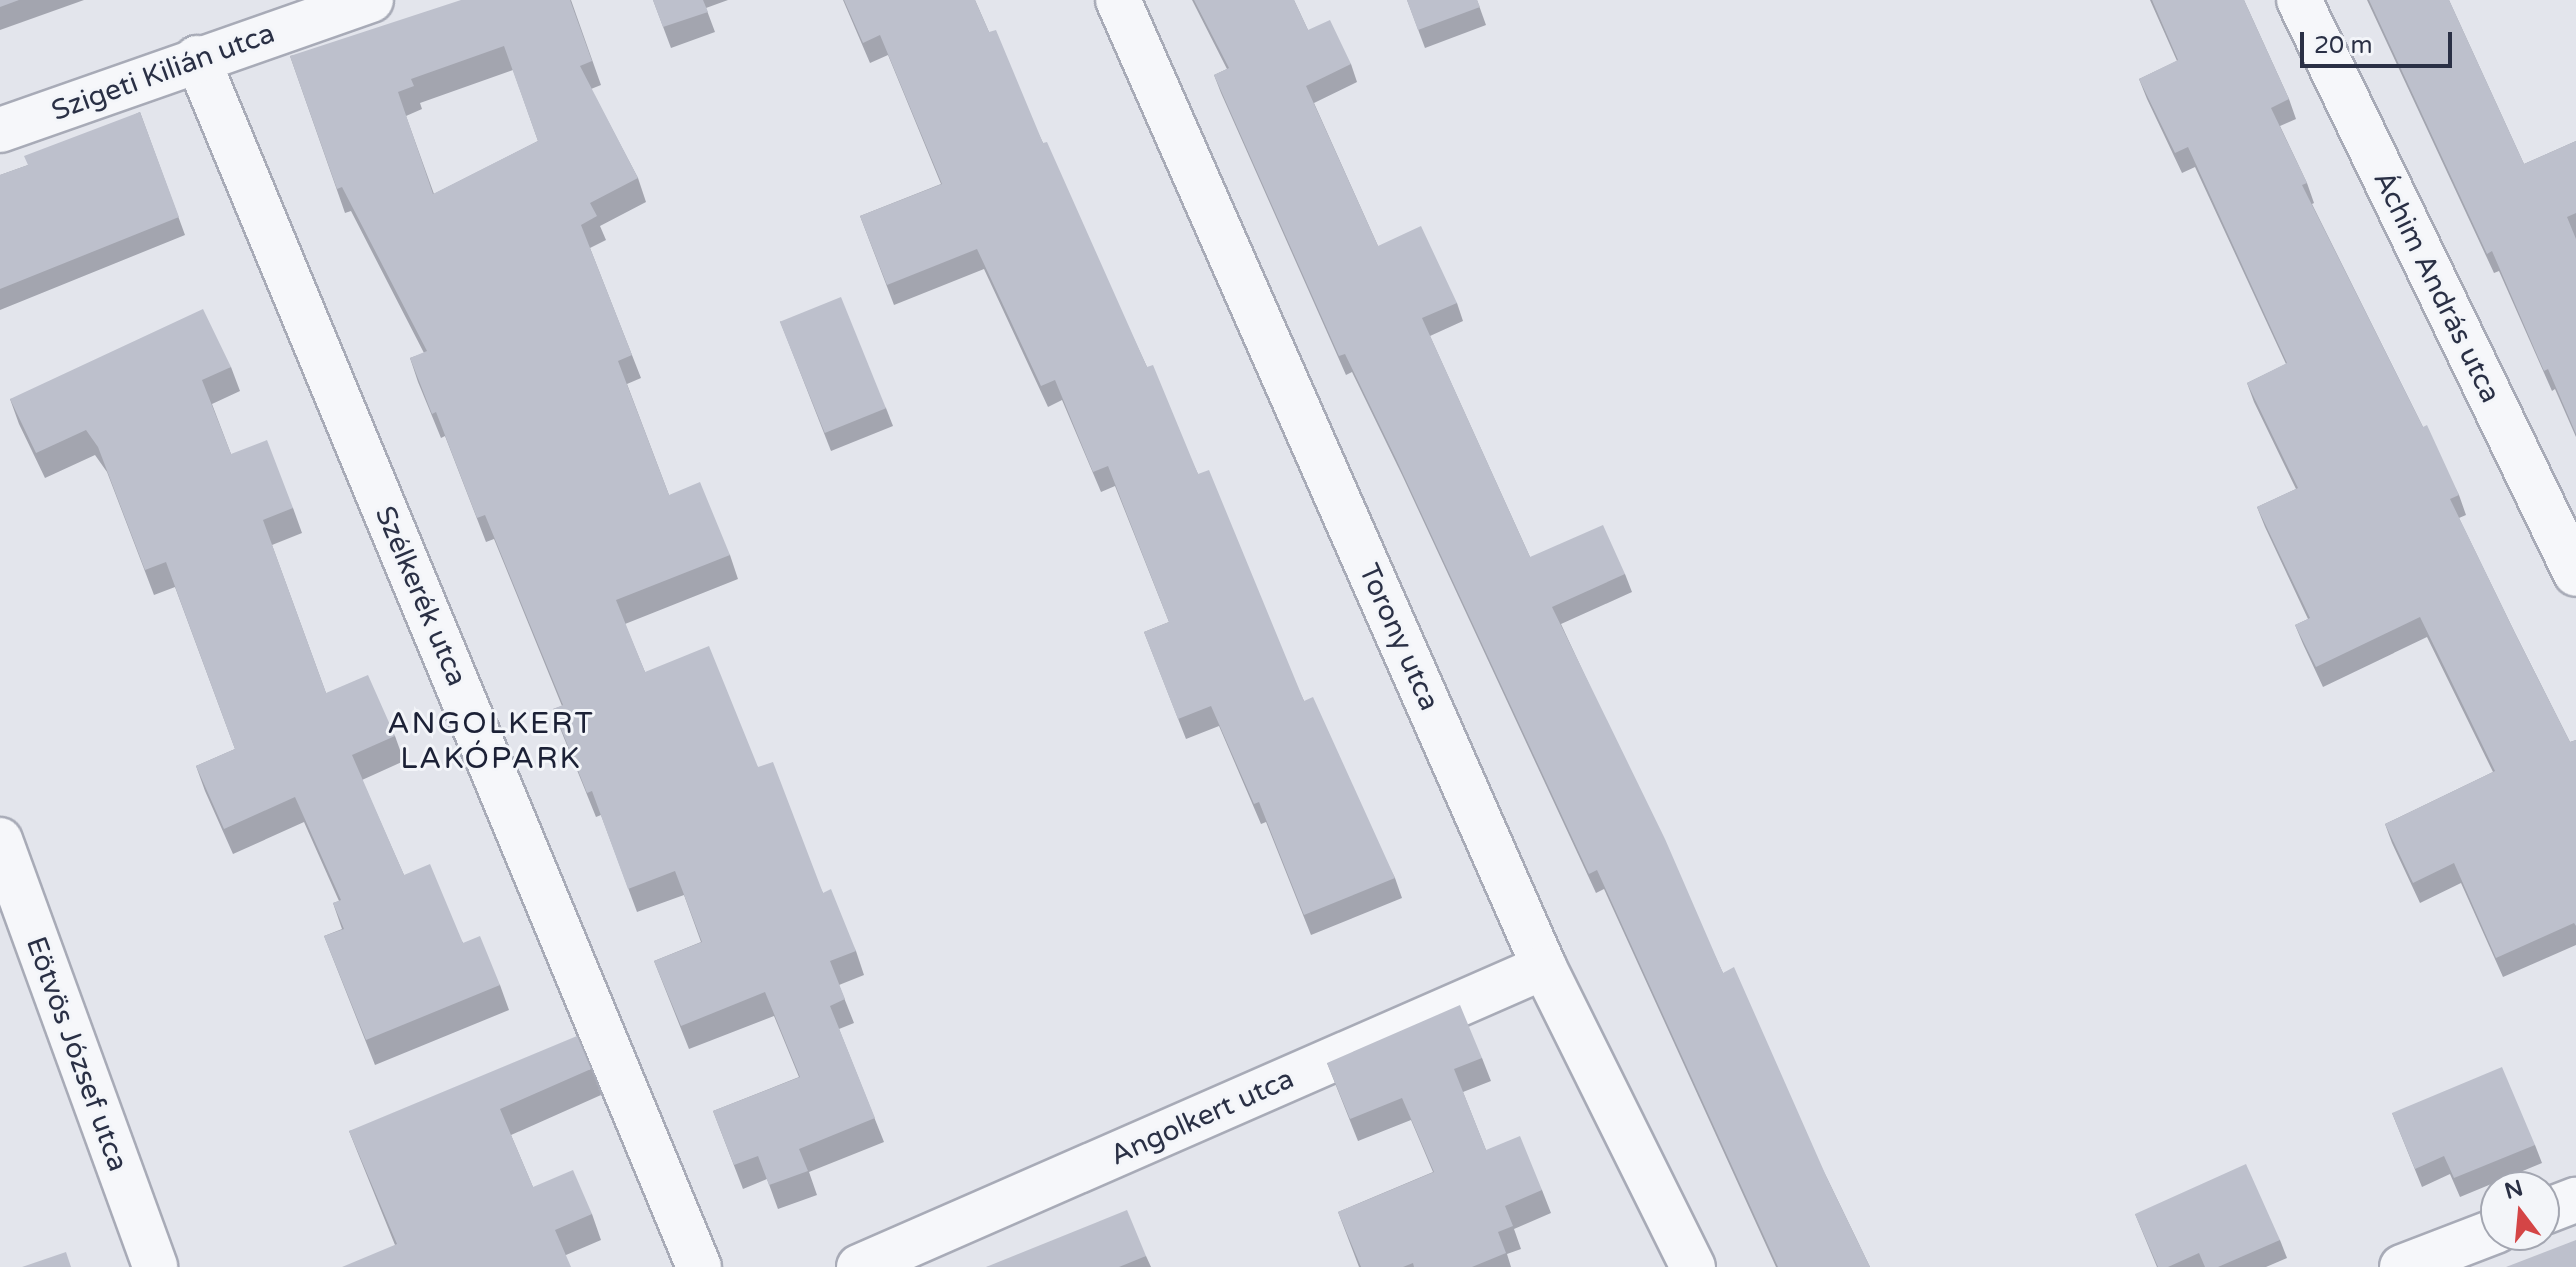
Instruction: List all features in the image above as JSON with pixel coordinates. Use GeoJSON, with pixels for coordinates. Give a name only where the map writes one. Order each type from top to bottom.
{"type":"FeatureCollection","features":[{"type":"Feature","properties":{"kind":"street","name":"Szigeti Kilián utca"},"geometry":{"type":"LineString","coordinates":[[0,130],[197,58],[371,0]]}},
{"type":"Feature","properties":{"kind":"street","name":"Torony utca"},"geometry":{"type":"LineString","coordinates":[[1118,0],[1544,967],[1693,1267]]}},
{"type":"Feature","properties":{"kind":"street","name":"Áchim András utca"},"geometry":{"type":"LineString","coordinates":[[2299,0],[2576,574]]}},
{"type":"Feature","properties":{"kind":"street","name":"Szélkerék utca"},"geometry":{"type":"LineString","coordinates":[[197,58],[699,1267]]}},
{"type":"Feature","properties":{"kind":"street","name":"Eötvös József utca"},"geometry":{"type":"LineString","coordinates":[[0,840],[155,1267]]}},
{"type":"Feature","properties":{"kind":"street","name":"Angolkert utca"},"geometry":{"type":"LineString","coordinates":[[859,1267],[1544,967]]}},
{"type":"Feature","properties":{"kind":"street"},"geometry":{"type":"LineString","coordinates":[[2402,1267],[2480,1237]]}},
{"type":"Feature","properties":{"kind":"building"},"geometry":{"type":"Polygon","coordinates":[[[0,0],[19,0],[0,7],[0,0]]]}},
{"type":"Feature","properties":{"kind":"building"},"geometry":{"type":"Polygon","coordinates":[[[461,0],[570,0],[592,61],[580,66],[638,178],[590,203],[597,216],[581,225],[632,355],[618,361],[669,495],[700,482],[730,555],[616,600],[645,672],[709,646],[758,767],[773,762],[823,893],[831,889],[856,951],[830,961],[845,999],[830,1006],[875,1118],[799,1149],[808,1171],[769,1185],[758,1156],[734,1165],[713,1111],[800,1077],[765,992],[681,1026],[654,961],[702,942],[675,871],[628,889],[592,791],[587,793],[553,709],[563,705],[485,515],[477,518],[436,412],[432,414],[410,358],[427,351],[342,187],[337,189],[290,56],[461,0]],[[504,46],[411,79],[414,86],[398,92],[433,194],[538,141],[504,46]]]}},
{"type":"Feature","properties":{"kind":"building"},"geometry":{"type":"Polygon","coordinates":[[[653,0],[703,0],[708,12],[663,27],[653,0]]]}},
{"type":"Feature","properties":{"kind":"building"},"geometry":{"type":"Polygon","coordinates":[[[844,0],[975,0],[989,32],[996,30],[1043,143],[1047,142],[1147,367],[1153,365],[1198,474],[1209,470],[1304,701],[1313,697],[1395,878],[1304,915],[1259,802],[1254,804],[1211,706],[1178,719],[1144,632],[1169,622],[1108,466],[1093,472],[1055,380],[1041,386],[977,249],[887,285],[860,216],[942,184],[880,35],[863,43],[844,0]]]}},
{"type":"Feature","properties":{"kind":"building"},"geometry":{"type":"Polygon","coordinates":[[[1194,0],[1294,0],[1308,30],[1330,20],[1351,64],[1306,86],[1378,246],[1421,226],[1457,303],[1422,318],[1530,557],[1603,525],[1625,574],[1552,607],[1665,839],[1723,973],[1734,967],[1827,1178],[1870,1267],[1778,1267],[1597,870],[1589,874],[1396,459],[1345,354],[1339,356],[1214,75],[1229,68],[1194,0]]]}},
{"type":"Feature","properties":{"kind":"building"},"geometry":{"type":"Polygon","coordinates":[[[1407,0],[1477,0],[1480,7],[1418,30],[1407,0]]]}},
{"type":"Feature","properties":{"kind":"building"},"geometry":{"type":"Polygon","coordinates":[[[2152,0],[2244,0],[2289,99],[2271,108],[2307,183],[2302,185],[2423,427],[2427,425],[2459,495],[2450,499],[2515,633],[2570,742],[2576,740],[2576,926],[2574,923],[2496,958],[2454,863],[2413,883],[2385,824],[2495,771],[2420,617],[2316,667],[2295,625],[2310,618],[2257,507],[2298,488],[2247,383],[2287,363],[2188,147],[2175,153],[2139,79],[2178,60],[2152,0]]]}},
{"type":"Feature","properties":{"kind":"building"},"geometry":{"type":"Polygon","coordinates":[[[2369,0],[2449,0],[2524,164],[2576,141],[2576,213],[2567,217],[2576,239],[2576,434],[2548,369],[2544,371],[2492,251],[2487,254],[2369,0]]]}},
{"type":"Feature","properties":{"kind":"building"},"geometry":{"type":"Polygon","coordinates":[[[140,112],[179,217],[0,289],[0,175],[28,165],[24,156],[140,112]]]}},
{"type":"Feature","properties":{"kind":"building"},"geometry":{"type":"Polygon","coordinates":[[[841,297],[886,408],[825,433],[780,322],[841,297]]]}},
{"type":"Feature","properties":{"kind":"building"},"geometry":{"type":"Polygon","coordinates":[[[203,309],[231,367],[202,380],[231,454],[267,440],[293,508],[263,520],[326,693],[368,675],[395,736],[352,755],[404,875],[430,864],[463,943],[480,936],[500,985],[366,1040],[324,936],[344,929],[333,903],[341,900],[295,797],[224,829],[196,766],[235,749],[166,562],[145,570],[98,447],[86,430],[36,453],[10,399],[203,309]]]}},
{"type":"Feature","properties":{"kind":"building"},"geometry":{"type":"Polygon","coordinates":[[[1460,1005],[1482,1058],[1454,1069],[1486,1150],[1520,1136],[1542,1190],[1505,1206],[1513,1226],[1498,1232],[1506,1253],[1472,1267],[1414,1267],[1413,1263],[1403,1267],[1361,1267],[1338,1212],[1434,1172],[1402,1098],[1350,1119],[1327,1063],[1460,1005]]]}},
{"type":"Feature","properties":{"kind":"building"},"geometry":{"type":"Polygon","coordinates":[[[577,1036],[591,1069],[500,1109],[533,1187],[573,1170],[592,1214],[555,1230],[571,1267],[342,1267],[397,1244],[349,1131],[577,1036]]]}},
{"type":"Feature","properties":{"kind":"building"},"geometry":{"type":"Polygon","coordinates":[[[2502,1067],[2535,1145],[2454,1178],[2444,1156],[2415,1169],[2392,1113],[2502,1067]]]}},
{"type":"Feature","properties":{"kind":"building"},"geometry":{"type":"Polygon","coordinates":[[[2246,1164],[2280,1240],[2218,1267],[2205,1267],[2199,1253],[2168,1267],[2158,1267],[2135,1214],[2246,1164]]]}},
{"type":"Feature","properties":{"kind":"building"},"geometry":{"type":"Polygon","coordinates":[[[1127,1210],[1146,1256],[1119,1267],[986,1267],[1127,1210]]]}},
{"type":"Feature","properties":{"kind":"building"},"geometry":{"type":"Polygon","coordinates":[[[2576,1240],[2576,1267],[2506,1267],[2547,1251],[2560,1251],[2560,1246],[2576,1240]]]}},
{"type":"Feature","properties":{"kind":"building"},"geometry":{"type":"Polygon","coordinates":[[[66,1252],[71,1267],[22,1267],[66,1252]]]}},
{"type":"Feature","properties":{"kind":"district","name":"ANGOLKERT LAKÓPARK"},"geometry":{"type":"Point","coordinates":[491,741]}}]}
